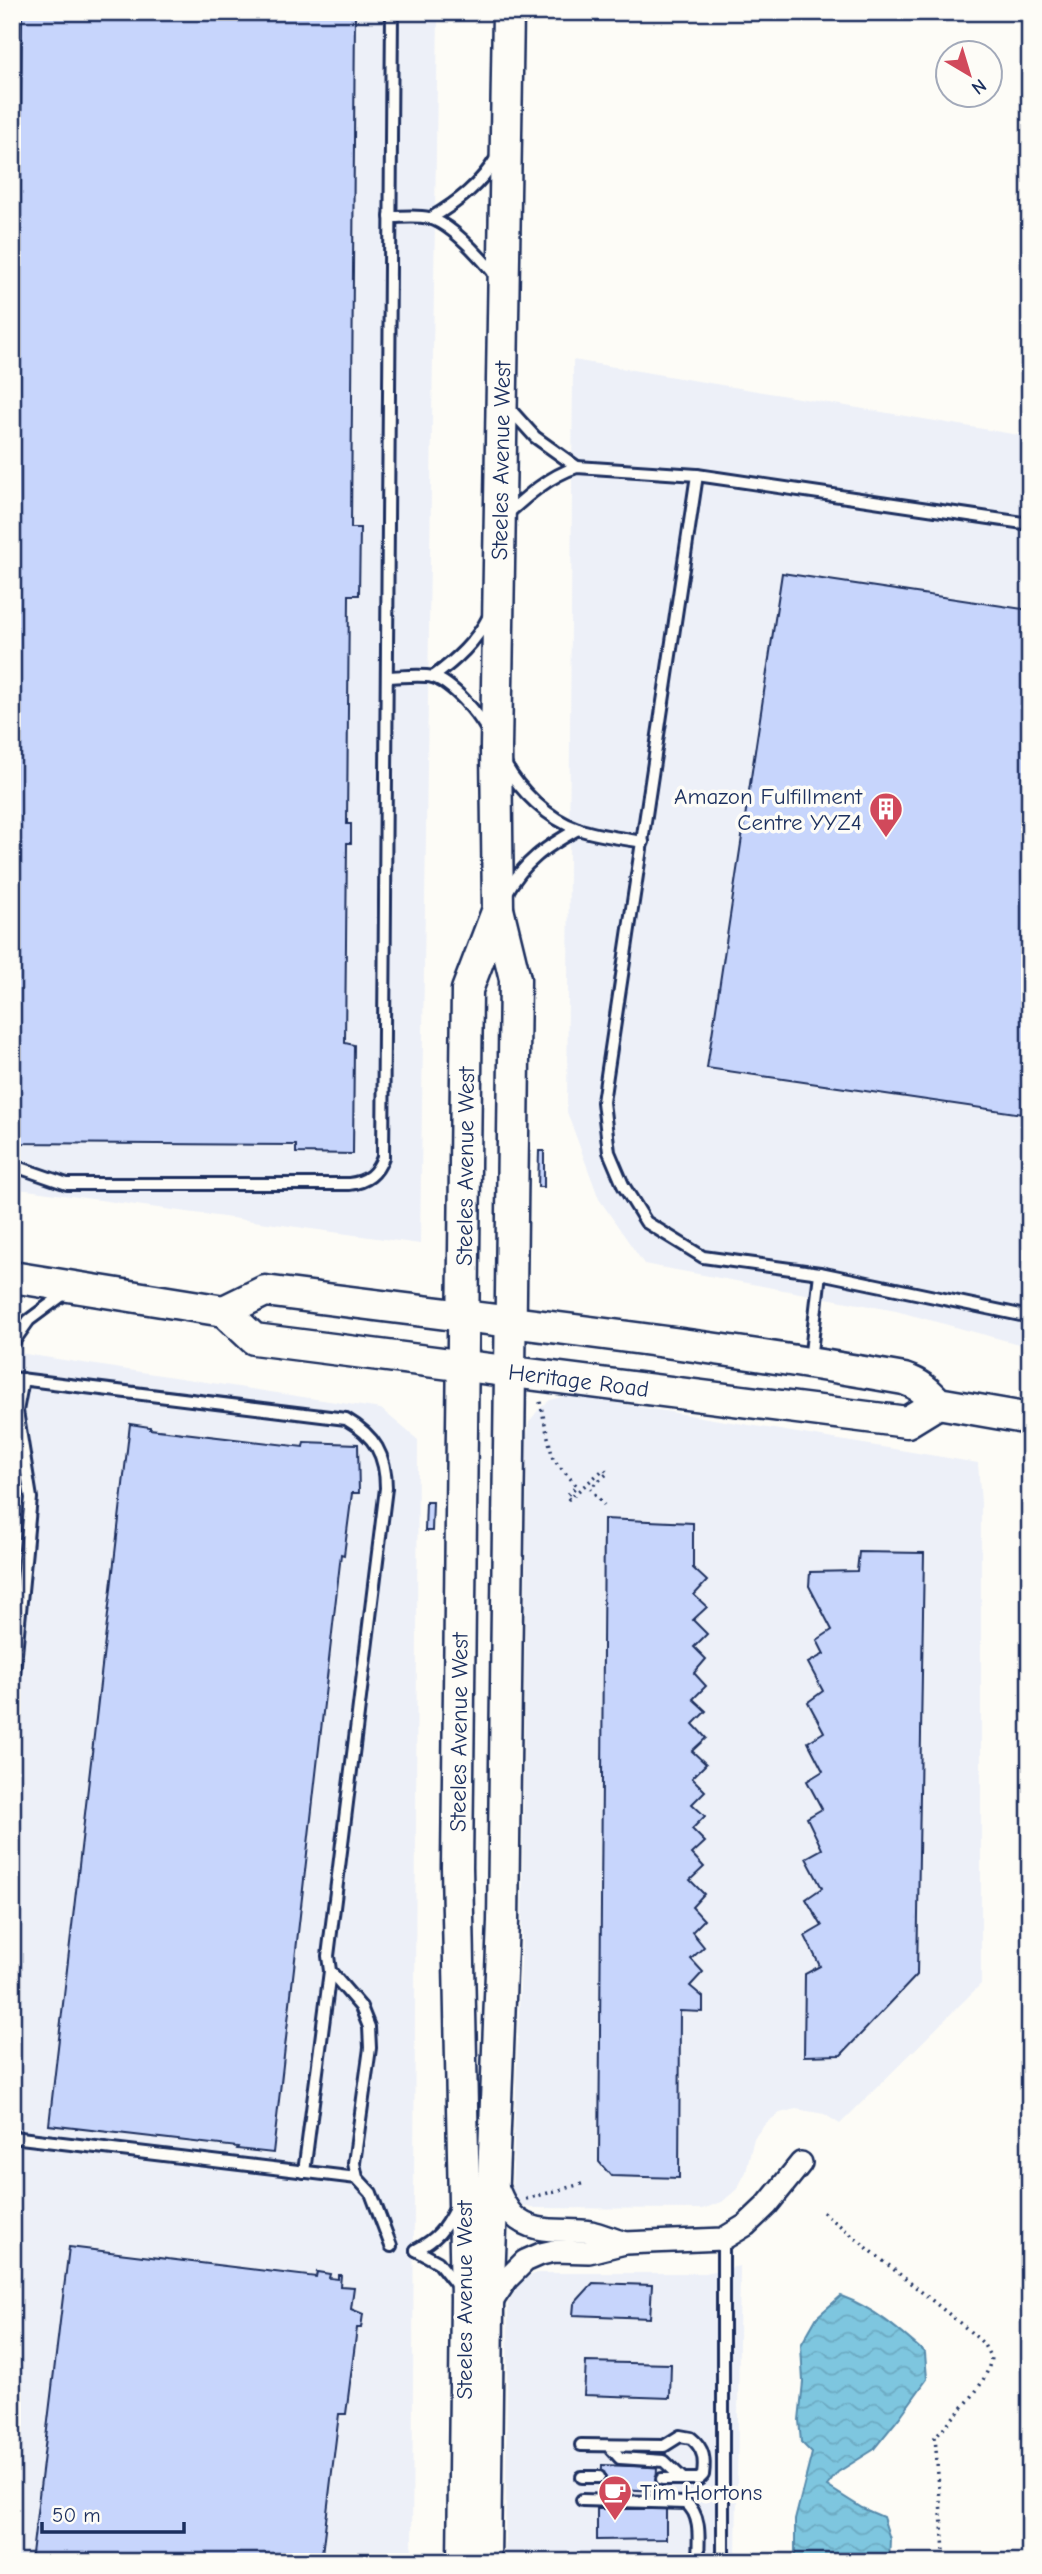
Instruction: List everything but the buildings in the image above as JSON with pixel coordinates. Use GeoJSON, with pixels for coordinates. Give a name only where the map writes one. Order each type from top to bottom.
{"type":"FeatureCollection","features":[{"type":"Feature","properties":{"kind":"main road","name":"Steeles Avenue West"},"geometry":{"type":"LineString","coordinates":[[463,2562],[477,2303],[492,2176],[503,1921],[515,979],[498,909],[496,748],[508,12]]}},
{"type":"Feature","properties":{"kind":"main road","name":"Steeles Avenue West"},"geometry":{"type":"LineString","coordinates":[[485,2562],[477,2303],[464,2195],[457,1867],[467,990],[498,909]]}},
{"type":"Feature","properties":{"kind":"main road"},"geometry":{"type":"LineString","coordinates":[[12,1277],[224,1311]]}},
{"type":"Feature","properties":{"kind":"main road","name":"Heritage Road"},"geometry":{"type":"LineString","coordinates":[[938,1403],[907,1422],[254,1339],[224,1311],[265,1291],[810,1362],[917,1383],[938,1403],[1030,1419]]}},
{"type":"Feature","properties":{"kind":"street"},"geometry":{"type":"LineString","coordinates":[[477,2303],[525,2261],[554,2251],[589,2252],[625,2243],[723,2239],[746,2225],[767,2205],[801,2163]]}},
{"type":"Feature","properties":{"kind":"street"},"geometry":{"type":"LineString","coordinates":[[492,2176],[514,2217],[527,2224],[550,2231],[590,2232],[625,2243]]}},
{"type":"Feature","properties":{"kind":"lane"},"geometry":{"type":"LineString","coordinates":[[12,1165],[67,1184],[349,1184],[361,1182],[376,1172],[383,1157],[392,12]]}},
{"type":"Feature","properties":{"kind":"lane"},"geometry":{"type":"LineString","coordinates":[[430,218],[462,199],[487,173],[505,142]]}},
{"type":"Feature","properties":{"kind":"lane"},"geometry":{"type":"LineString","coordinates":[[390,217],[430,218],[458,236],[483,259],[503,285]]}},
{"type":"Feature","properties":{"kind":"lane"},"geometry":{"type":"LineString","coordinates":[[502,400],[535,437],[577,467]]}},
{"type":"Feature","properties":{"kind":"lane"},"geometry":{"type":"LineString","coordinates":[[500,522],[532,491],[565,471],[577,467],[697,475],[1030,524]]}},
{"type":"Feature","properties":{"kind":"lane"},"geometry":{"type":"LineString","coordinates":[[697,475],[603,1102],[609,1152],[623,1185],[646,1222],[703,1257],[820,1273],[1030,1317]]}},
{"type":"Feature","properties":{"kind":"lane"},"geometry":{"type":"LineString","coordinates":[[433,677],[461,655],[499,598]]}},
{"type":"Feature","properties":{"kind":"lane"},"geometry":{"type":"LineString","coordinates":[[387,677],[433,677],[460,696],[481,719],[510,774],[529,796],[552,815],[578,829],[643,842]]}},
{"type":"Feature","properties":{"kind":"lane"},"geometry":{"type":"LineString","coordinates":[[498,909],[516,876],[544,848],[578,829]]}},
{"type":"Feature","properties":{"kind":"lane"},"geometry":{"type":"LineString","coordinates":[[810,1362],[820,1273]]}},
{"type":"Feature","properties":{"kind":"lane"},"geometry":{"type":"LineString","coordinates":[[12,1344],[29,1320],[74,1287]]}},
{"type":"Feature","properties":{"kind":"lane"},"geometry":{"type":"LineString","coordinates":[[12,1694],[32,1498],[17,1411],[18,1378],[346,1419],[361,1428],[374,1443],[386,1467],[386,1488],[304,2172]]}},
{"type":"Feature","properties":{"kind":"lane"},"geometry":{"type":"LineString","coordinates":[[330,1971],[346,1986],[361,2007],[369,2027],[370,2048],[354,2164],[357,2178],[371,2193],[391,2246]]}},
{"type":"Feature","properties":{"kind":"lane"},"geometry":{"type":"LineString","coordinates":[[12,2137],[357,2178]]}},
{"type":"Feature","properties":{"kind":"lane"},"geometry":{"type":"LineString","coordinates":[[464,2195],[446,2227],[433,2241],[416,2249],[438,2262],[477,2303]]}},
{"type":"Feature","properties":{"kind":"lane"},"geometry":{"type":"LineString","coordinates":[[723,2239],[723,2562]]}},
{"type":"Feature","properties":{"kind":"lane"},"geometry":{"type":"LineString","coordinates":[[581,2445],[664,2446],[680,2436],[691,2438],[703,2452],[704,2475],[699,2479],[662,2479]]}},
{"type":"Feature","properties":{"kind":"lane"},"geometry":{"type":"LineString","coordinates":[[609,2446],[620,2458],[664,2461],[683,2479]]}},
{"type":"Feature","properties":{"kind":"lane"},"geometry":{"type":"LineString","coordinates":[[582,2477],[599,2477]]}},
{"type":"Feature","properties":{"kind":"lane"},"geometry":{"type":"LineString","coordinates":[[582,2500],[686,2503],[692,2507],[698,2524],[698,2562]]}},
{"type":"Feature","properties":{"kind":"path"},"geometry":{"type":"LineString","coordinates":[[540,1402],[553,1459],[577,1486],[566,1496],[569,1499],[604,1469],[608,1473],[590,1488],[604,1505]]}},
{"type":"Feature","properties":{"kind":"path"},"geometry":{"type":"LineString","coordinates":[[526,2199],[585,2182]]}},
{"type":"Feature","properties":{"kind":"path"},"geometry":{"type":"LineString","coordinates":[[823,2212],[966,2328],[982,2343],[991,2358],[989,2371],[977,2389],[935,2437],[944,2551],[942,2562]]}},
{"type":"Feature","properties":{"kind":"shaded area"},"geometry":{"type":"Polygon","coordinates":[[[12,12],[438,12],[420,1244],[12,1188],[12,12]]]}},
{"type":"Feature","properties":{"kind":"shaded area"},"geometry":{"type":"Polygon","coordinates":[[[573,360],[1030,437],[1030,1347],[896,1311],[644,1264],[599,1199],[567,1112],[573,360]]]}},
{"type":"Feature","properties":{"kind":"shaded area"},"geometry":{"type":"Polygon","coordinates":[[[12,1352],[381,1409],[418,1440],[412,2562],[12,2562],[12,1352]]]}},
{"type":"Feature","properties":{"kind":"shaded area"},"geometry":{"type":"Polygon","coordinates":[[[568,1395],[978,1463],[981,1503],[981,1984],[840,2124],[824,2114],[796,2109],[780,2113],[766,2123],[754,2138],[746,2172],[737,2189],[722,2202],[702,2209],[531,2208],[520,2204],[512,2191],[522,1933],[527,1435],[529,1422],[539,1409],[550,1400],[568,1395]]]}},
{"type":"Feature","properties":{"kind":"shaded area"},"geometry":{"type":"Polygon","coordinates":[[[740,2266],[736,2562],[505,2562],[508,2303],[517,2288],[525,2278],[537,2273],[704,2273],[740,2266]]]}},
{"type":"Feature","properties":{"kind":"water"},"geometry":{"type":"Polygon","coordinates":[[[841,2296],[875,2313],[925,2353],[927,2379],[899,2418],[873,2450],[838,2472],[827,2486],[862,2508],[883,2517],[890,2539],[889,2562],[795,2562],[795,2520],[812,2453],[801,2442],[801,2345],[817,2317],[841,2296]]]}},
{"type":"Feature","properties":{"kind":"place","name":"Amazon Fulfillment Centre YYZ4"},"geometry":{"type":"Point","coordinates":[886,839]}},
{"type":"Feature","properties":{"kind":"place","name":"Tim Hortons"},"geometry":{"type":"Point","coordinates":[615,2522]}}]}
